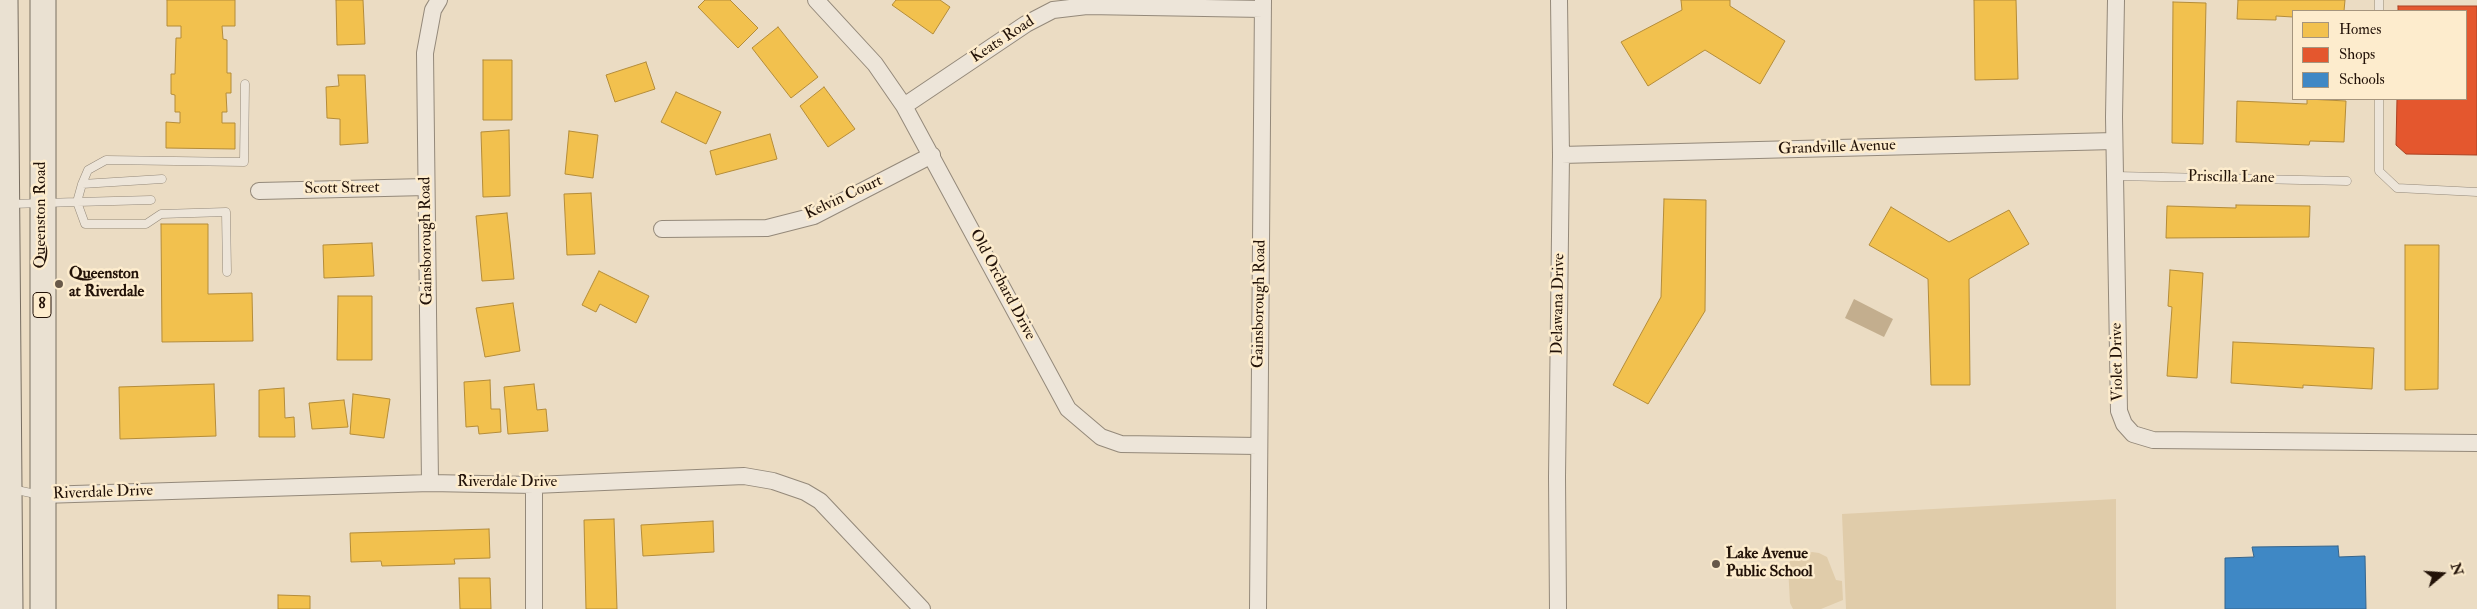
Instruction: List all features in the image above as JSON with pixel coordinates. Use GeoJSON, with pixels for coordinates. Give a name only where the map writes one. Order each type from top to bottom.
{"type":"FeatureCollection","features":[{"type":"Feature","properties":{"kind":"main road","name":"Queenston Road"},"geometry":{"type":"LineString","coordinates":[[5,0],[8,204],[5,488],[10,609]]}},
{"type":"Feature","properties":{"kind":"main road","name":"Queenston Road"},"geometry":{"type":"LineString","coordinates":[[43,0],[43,609]]}},
{"type":"Feature","properties":{"kind":"street","name":"Gainsborough Road"},"geometry":{"type":"LineString","coordinates":[[430,483],[426,53],[433,10],[438,0]]}},
{"type":"Feature","properties":{"kind":"street","name":"Old Orchard Drive"},"geometry":{"type":"LineString","coordinates":[[816,0],[875,64],[904,106],[1068,410],[1100,437],[1121,444],[1258,446]]}},
{"type":"Feature","properties":{"kind":"street","name":"Delawana Drive"},"geometry":{"type":"LineString","coordinates":[[1558,609],[1557,478],[1561,156],[1559,0]]}},
{"type":"Feature","properties":{"kind":"street","name":"Violet Drive"},"geometry":{"type":"LineString","coordinates":[[2116,0],[2114,141],[2119,411],[2124,424],[2133,434],[2153,440],[2477,443]]}},
{"type":"Feature","properties":{"kind":"street","name":"Gainsborough Road"},"geometry":{"type":"LineString","coordinates":[[1258,609],[1263,4]]}},
{"type":"Feature","properties":{"kind":"street","name":"Keats Road"},"geometry":{"type":"LineString","coordinates":[[904,106],[1026,24],[1053,10],[1087,6],[1263,4]]}},
{"type":"Feature","properties":{"kind":"street","name":"Grandville Avenue"},"geometry":{"type":"LineString","coordinates":[[1561,156],[2114,141]]}},
{"type":"Feature","properties":{"kind":"street","name":"Kelvin Court"},"geometry":{"type":"LineString","coordinates":[[662,229],[767,228],[814,216],[932,155]]}},
{"type":"Feature","properties":{"kind":"street","name":"Scott Street"},"geometry":{"type":"LineString","coordinates":[[258,191],[426,187]]}},
{"type":"Feature","properties":{"kind":"street","name":"Riverdale Drive"},"geometry":{"type":"LineString","coordinates":[[42,495],[430,483],[534,485],[722,475],[744,476],[773,481],[805,492],[820,501],[922,609]]}},
{"type":"Feature","properties":{"kind":"street"},"geometry":{"type":"LineString","coordinates":[[534,485],[534,609]]}},
{"type":"Feature","properties":{"kind":"lane"},"geometry":{"type":"LineString","coordinates":[[227,272],[226,212],[161,214],[146,224],[85,224],[77,202],[88,170],[106,160],[244,162],[245,84]]}},
{"type":"Feature","properties":{"kind":"lane"},"geometry":{"type":"LineString","coordinates":[[2379,100],[2379,171],[2397,188],[2477,192]]}},
{"type":"Feature","properties":{"kind":"lane","name":"Priscilla Lane"},"geometry":{"type":"LineString","coordinates":[[2116,176],[2347,181]]}},
{"type":"Feature","properties":{"kind":"lane"},"geometry":{"type":"LineString","coordinates":[[82,184],[162,179]]}},
{"type":"Feature","properties":{"kind":"lane"},"geometry":{"type":"LineString","coordinates":[[8,204],[150,200]]}},
{"type":"Feature","properties":{"kind":"lane"},"geometry":{"type":"LineString","coordinates":[[5,488],[42,495]]}},
{"type":"Feature","properties":{"kind":"shaded area"},"geometry":{"type":"Polygon","coordinates":[[[1854,299],[1893,319],[1884,337],[1845,318],[1854,299]]]}},
{"type":"Feature","properties":{"kind":"shaded area"},"geometry":{"type":"Polygon","coordinates":[[[2116,499],[2116,609],[1846,609],[1842,514],[2116,499]]]}},
{"type":"Feature","properties":{"kind":"shaded area"},"geometry":{"type":"Polygon","coordinates":[[[1812,552],[1827,557],[1836,580],[1842,581],[1843,600],[1821,609],[1793,609],[1790,603],[1788,566],[1791,559],[1812,552]]]}},
{"type":"Feature","properties":{"kind":"building: Homes"},"geometry":{"type":"Polygon","coordinates":[[[167,0],[235,0],[235,26],[222,26],[223,39],[227,40],[227,73],[231,73],[231,93],[226,93],[227,112],[222,112],[222,123],[235,123],[235,149],[166,148],[166,122],[180,123],[180,112],[175,112],[175,95],[171,94],[171,74],[175,74],[176,38],[181,38],[181,26],[167,26],[167,0]]]}},
{"type":"Feature","properties":{"kind":"building: Homes"},"geometry":{"type":"Polygon","coordinates":[[[336,0],[363,0],[365,44],[337,45],[336,0]]]}},
{"type":"Feature","properties":{"kind":"building: Homes"},"geometry":{"type":"Polygon","coordinates":[[[705,0],[730,0],[758,28],[738,48],[698,7],[705,0]]]}},
{"type":"Feature","properties":{"kind":"building: Homes"},"geometry":{"type":"Polygon","coordinates":[[[896,0],[940,0],[950,7],[933,34],[892,5],[896,0]]]}},
{"type":"Feature","properties":{"kind":"building: Homes"},"geometry":{"type":"Polygon","coordinates":[[[1681,0],[1730,0],[1730,6],[1785,41],[1760,84],[1705,50],[1648,86],[1621,42],[1682,10],[1681,0]]]}},
{"type":"Feature","properties":{"kind":"building: Homes"},"geometry":{"type":"Polygon","coordinates":[[[1974,0],[2016,0],[2018,79],[1975,80],[1974,0]]]}},
{"type":"Feature","properties":{"kind":"building: Homes"},"geometry":{"type":"Polygon","coordinates":[[[2238,0],[2345,0],[2344,10],[2292,10],[2292,17],[2276,16],[2276,20],[2237,19],[2238,0]]]}},
{"type":"Feature","properties":{"kind":"building: Homes"},"geometry":{"type":"Polygon","coordinates":[[[2173,2],[2206,3],[2203,144],[2172,143],[2173,2]]]}},
{"type":"Feature","properties":{"kind":"building: Homes"},"geometry":{"type":"Polygon","coordinates":[[[778,27],[818,77],[791,98],[752,48],[778,27]]]}},
{"type":"Feature","properties":{"kind":"building: Homes"},"geometry":{"type":"Polygon","coordinates":[[[483,60],[512,60],[512,120],[483,120],[483,60]]]}},
{"type":"Feature","properties":{"kind":"building: Homes"},"geometry":{"type":"Polygon","coordinates":[[[646,62],[655,89],[615,102],[606,75],[646,62]]]}},
{"type":"Feature","properties":{"kind":"building: Homes"},"geometry":{"type":"Polygon","coordinates":[[[338,75],[365,75],[368,143],[340,145],[340,119],[327,118],[326,87],[339,86],[338,75]]]}},
{"type":"Feature","properties":{"kind":"building: Homes"},"geometry":{"type":"Polygon","coordinates":[[[824,87],[855,129],[828,147],[800,106],[824,87]]]}},
{"type":"Feature","properties":{"kind":"building: Homes"},"geometry":{"type":"Polygon","coordinates":[[[676,92],[721,112],[706,144],[661,122],[676,92]]]}},
{"type":"Feature","properties":{"kind":"building: Homes"},"geometry":{"type":"Polygon","coordinates":[[[2307,100],[2346,101],[2344,142],[2310,141],[2309,145],[2236,142],[2237,101],[2307,104],[2307,100]]]}},
{"type":"Feature","properties":{"kind":"building: Homes"},"geometry":{"type":"Polygon","coordinates":[[[509,130],[510,196],[483,197],[481,132],[509,130]]]}},
{"type":"Feature","properties":{"kind":"building: Homes"},"geometry":{"type":"Polygon","coordinates":[[[569,131],[598,135],[593,178],[565,174],[569,131]]]}},
{"type":"Feature","properties":{"kind":"building: Homes"},"geometry":{"type":"Polygon","coordinates":[[[770,134],[777,159],[716,175],[710,151],[770,134]]]}},
{"type":"Feature","properties":{"kind":"building: Homes"},"geometry":{"type":"Polygon","coordinates":[[[591,193],[595,254],[567,255],[564,194],[591,193]]]}},
{"type":"Feature","properties":{"kind":"building: Homes"},"geometry":{"type":"Polygon","coordinates":[[[1664,199],[1706,200],[1705,311],[1648,404],[1613,385],[1661,297],[1664,199]]]}},
{"type":"Feature","properties":{"kind":"building: Homes"},"geometry":{"type":"Polygon","coordinates":[[[2236,205],[2310,206],[2309,237],[2166,238],[2167,206],[2236,208],[2236,205]]]}},
{"type":"Feature","properties":{"kind":"building: Homes"},"geometry":{"type":"Polygon","coordinates":[[[1891,207],[1949,242],[2009,210],[2029,244],[1969,279],[1970,385],[1931,385],[1928,279],[1869,245],[1891,207]]]}},
{"type":"Feature","properties":{"kind":"building: Homes"},"geometry":{"type":"Polygon","coordinates":[[[507,213],[514,279],[482,281],[476,216],[507,213]]]}},
{"type":"Feature","properties":{"kind":"building: Homes"},"geometry":{"type":"Polygon","coordinates":[[[161,224],[208,224],[208,294],[252,293],[253,341],[162,342],[161,224]]]}},
{"type":"Feature","properties":{"kind":"building: Homes"},"geometry":{"type":"Polygon","coordinates":[[[372,243],[374,276],[324,278],[323,245],[372,243]]]}},
{"type":"Feature","properties":{"kind":"building: Homes"},"geometry":{"type":"Polygon","coordinates":[[[2405,245],[2439,245],[2438,389],[2405,390],[2405,245]]]}},
{"type":"Feature","properties":{"kind":"building: Homes"},"geometry":{"type":"Polygon","coordinates":[[[2170,270],[2203,273],[2197,378],[2167,376],[2172,307],[2168,306],[2170,270]]]}},
{"type":"Feature","properties":{"kind":"building: Homes"},"geometry":{"type":"Polygon","coordinates":[[[599,271],[649,296],[636,323],[600,304],[596,312],[582,305],[599,271]]]}},
{"type":"Feature","properties":{"kind":"building: Homes"},"geometry":{"type":"Polygon","coordinates":[[[338,296],[372,296],[372,360],[337,360],[338,296]]]}},
{"type":"Feature","properties":{"kind":"building: Homes"},"geometry":{"type":"Polygon","coordinates":[[[513,303],[520,351],[485,357],[476,308],[513,303]]]}},
{"type":"Feature","properties":{"kind":"building: Homes"},"geometry":{"type":"Polygon","coordinates":[[[2233,342],[2374,348],[2372,389],[2303,385],[2303,388],[2231,383],[2233,342]]]}},
{"type":"Feature","properties":{"kind":"building: Homes"},"geometry":{"type":"Polygon","coordinates":[[[490,380],[491,409],[500,409],[501,432],[479,434],[478,426],[466,427],[464,382],[490,380]]]}},
{"type":"Feature","properties":{"kind":"building: Homes"},"geometry":{"type":"Polygon","coordinates":[[[214,384],[216,436],[120,439],[119,387],[214,384]]]}},
{"type":"Feature","properties":{"kind":"building: Homes"},"geometry":{"type":"Polygon","coordinates":[[[534,384],[537,410],[546,409],[548,431],[508,434],[504,387],[534,384]]]}},
{"type":"Feature","properties":{"kind":"building: Homes"},"geometry":{"type":"Polygon","coordinates":[[[284,388],[285,418],[294,417],[295,437],[259,437],[259,390],[284,388]]]}},
{"type":"Feature","properties":{"kind":"building: Homes"},"geometry":{"type":"Polygon","coordinates":[[[353,394],[390,399],[384,438],[350,434],[353,394]]]}},
{"type":"Feature","properties":{"kind":"building: Homes"},"geometry":{"type":"Polygon","coordinates":[[[344,400],[348,427],[312,429],[309,403],[344,400]]]}},
{"type":"Feature","properties":{"kind":"building: Homes"},"geometry":{"type":"Polygon","coordinates":[[[614,519],[617,609],[586,609],[584,520],[614,519]]]}},
{"type":"Feature","properties":{"kind":"building: Homes"},"geometry":{"type":"Polygon","coordinates":[[[713,521],[714,552],[643,556],[641,525],[713,521]]]}},
{"type":"Feature","properties":{"kind":"building: Homes"},"geometry":{"type":"Polygon","coordinates":[[[489,529],[490,558],[454,559],[455,564],[382,566],[381,561],[351,562],[350,533],[489,529]]]}},
{"type":"Feature","properties":{"kind":"building: Homes"},"geometry":{"type":"Polygon","coordinates":[[[459,578],[490,578],[491,609],[460,609],[459,578]]]}},
{"type":"Feature","properties":{"kind":"building: Homes"},"geometry":{"type":"Polygon","coordinates":[[[278,595],[310,596],[310,609],[278,609],[278,595]]]}},
{"type":"Feature","properties":{"kind":"building: Shops"},"geometry":{"type":"Polygon","coordinates":[[[2398,6],[2477,6],[2477,155],[2406,154],[2396,145],[2397,100],[2467,100],[2467,10],[2398,10],[2398,6]]]}},
{"type":"Feature","properties":{"kind":"building: Schools"},"geometry":{"type":"Polygon","coordinates":[[[2338,546],[2339,557],[2365,556],[2366,609],[2225,609],[2225,558],[2254,557],[2252,547],[2338,546]]]}},
{"type":"Feature","properties":{"kind":"place","name":"Queenston at Riverdale"},"geometry":{"type":"Point","coordinates":[59,284]}},
{"type":"Feature","properties":{"kind":"place","name":"Lake Avenue Public School"},"geometry":{"type":"Point","coordinates":[1716,564]}}]}
